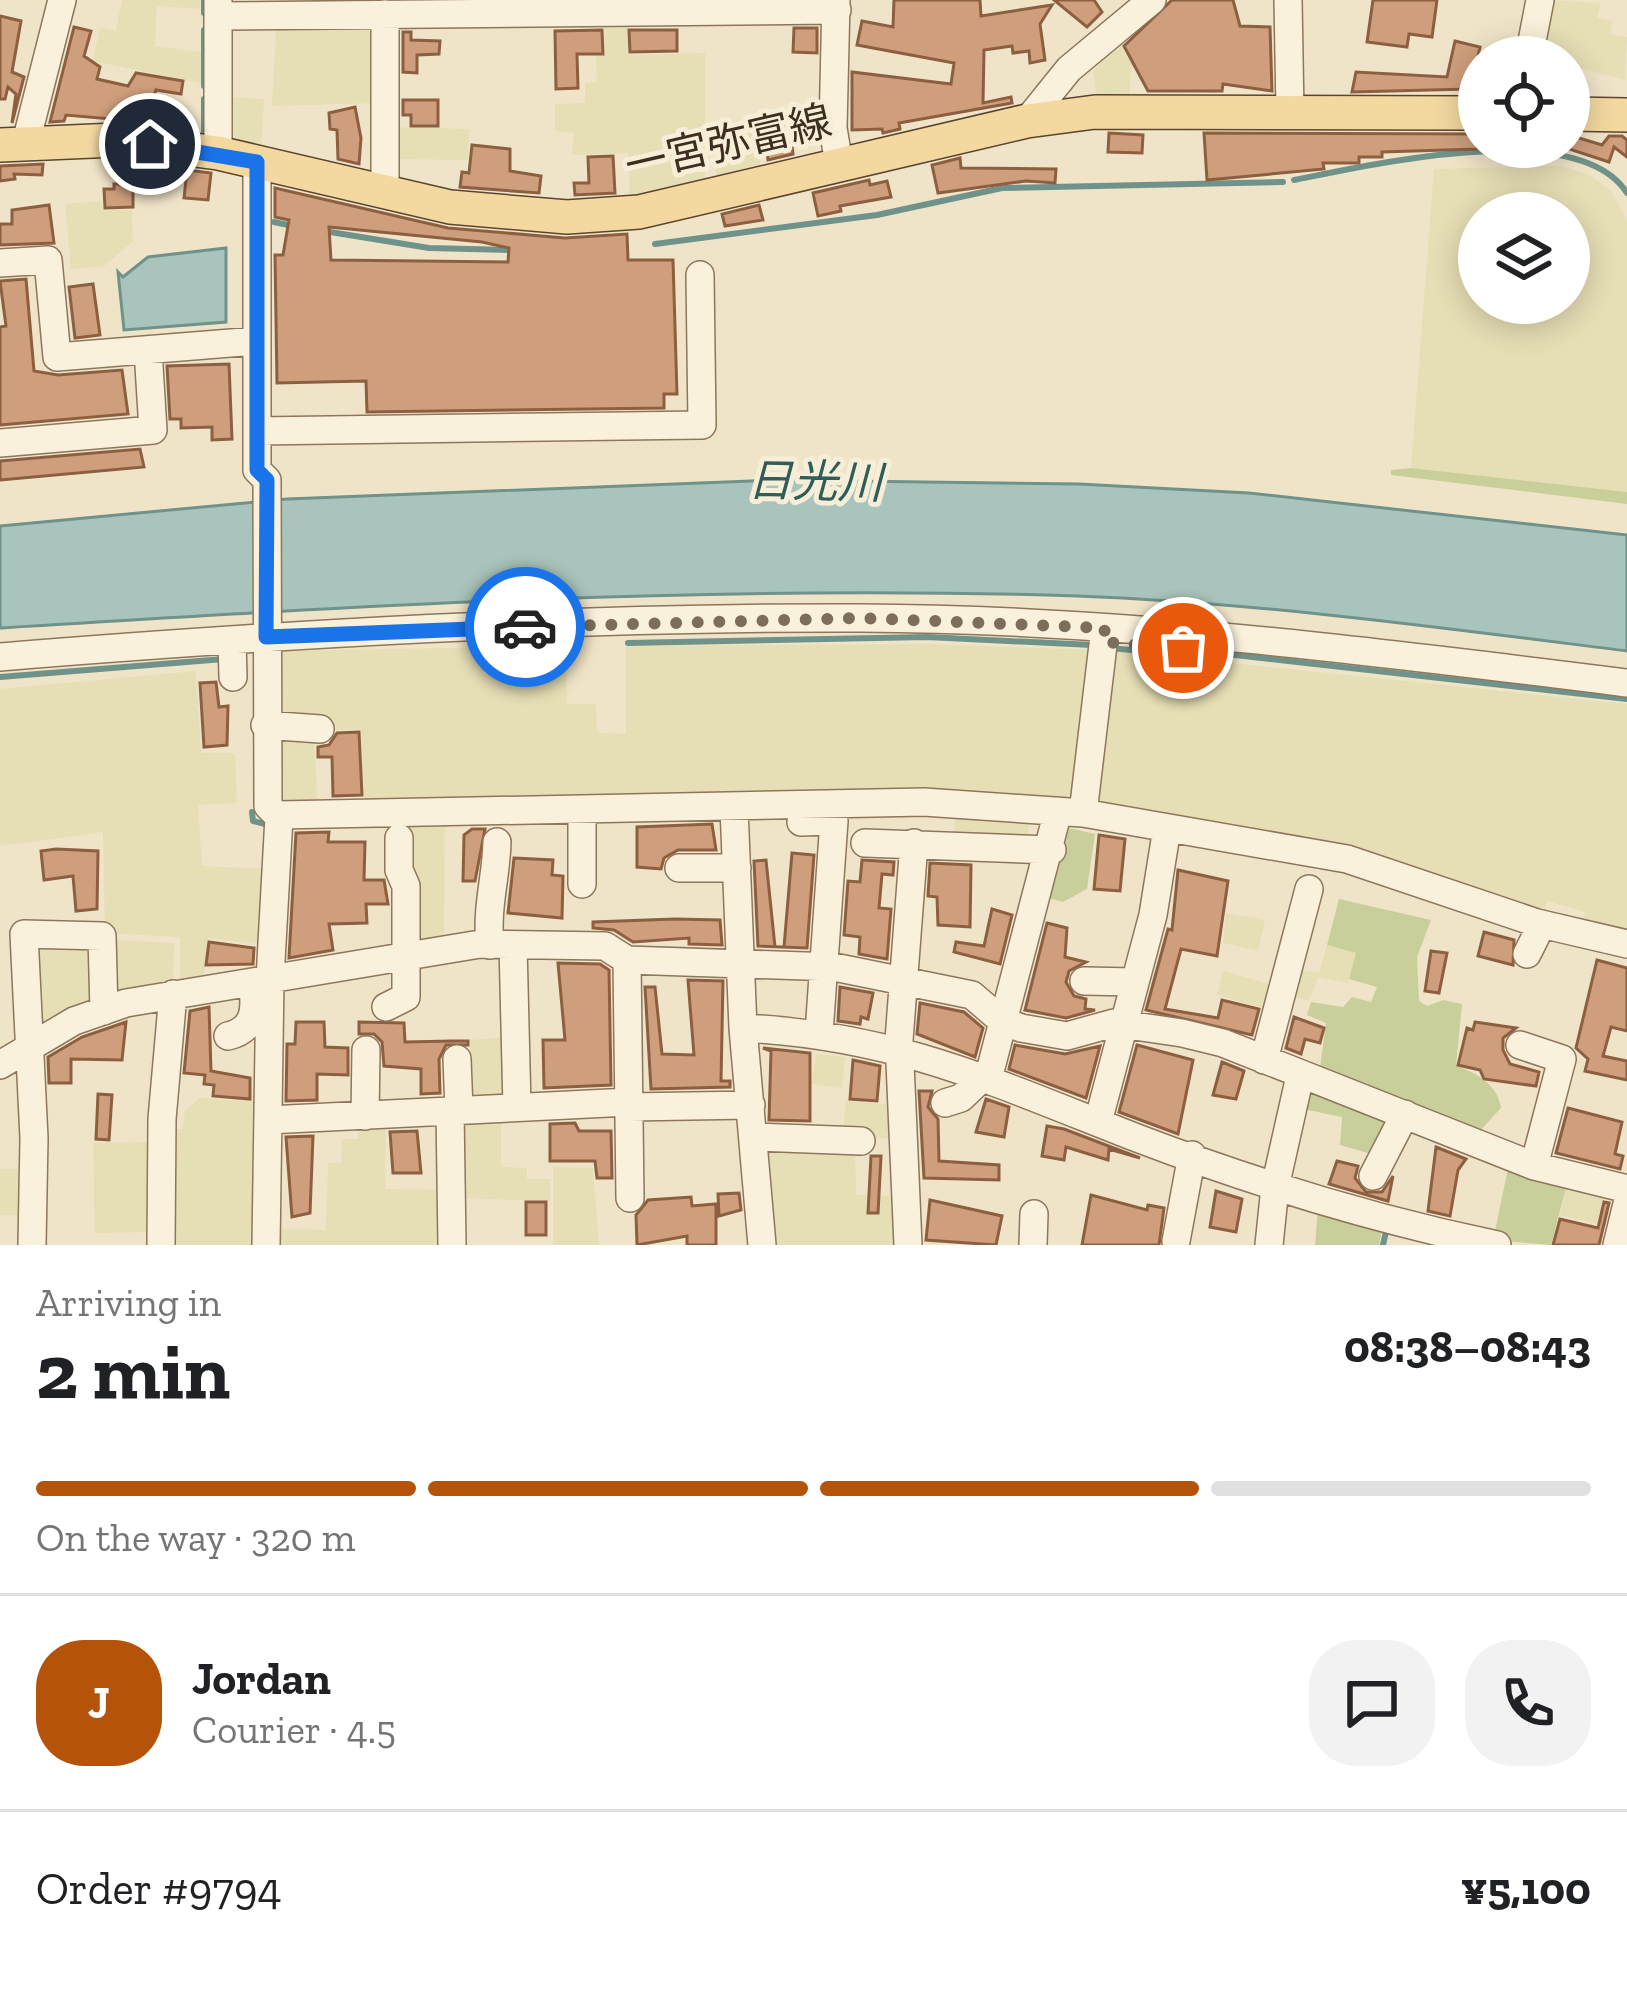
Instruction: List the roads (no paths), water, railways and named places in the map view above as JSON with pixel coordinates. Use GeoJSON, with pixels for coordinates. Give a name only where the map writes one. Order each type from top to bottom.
{"type":"FeatureCollection","features":[{"type":"Feature","properties":{"kind":"main road","name":"一宮弥富線"},"geometry":{"type":"LineString","coordinates":[[13,143],[116,140],[218,153],[501,215],[610,216],[1028,122],[1165,110],[1458,113]]}},
{"type":"Feature","properties":{"kind":"main road"},"geometry":{"type":"LineString","coordinates":[[1590,114],[1627,115]]}},
{"type":"Feature","properties":{"kind":"street"},"geometry":{"type":"LineString","coordinates":[[13,143],[62,0]]}},
{"type":"Feature","properties":{"kind":"street"},"geometry":{"type":"LineString","coordinates":[[1028,122],[1069,69],[1152,0]]}},
{"type":"Feature","properties":{"kind":"street"},"geometry":{"type":"LineString","coordinates":[[1288,0],[1290,112]]}},
{"type":"Feature","properties":{"kind":"street"},"geometry":{"type":"LineString","coordinates":[[1532,36],[1540,0]]}},
{"type":"Feature","properties":{"kind":"street"},"geometry":{"type":"LineString","coordinates":[[218,153],[218,8],[385,14],[837,5],[833,128],[839,164]]}},
{"type":"Feature","properties":{"kind":"street"},"geometry":{"type":"LineString","coordinates":[[385,14],[385,192]]}},
{"type":"Feature","properties":{"kind":"street"},"geometry":{"type":"LineString","coordinates":[[228,1036],[249,1024],[256,1010],[279,822],[268,806],[265,724],[249,655],[267,480],[257,470],[257,162]]}},
{"type":"Feature","properties":{"kind":"street"},"geometry":{"type":"LineString","coordinates":[[0,263],[48,260],[57,357],[256,341]]}},
{"type":"Feature","properties":{"kind":"street"},"geometry":{"type":"LineString","coordinates":[[257,430],[702,425],[700,275]]}},
{"type":"Feature","properties":{"kind":"street"},"geometry":{"type":"LineString","coordinates":[[0,443],[153,430],[148,350]]}},
{"type":"Feature","properties":{"kind":"street"},"geometry":{"type":"LineString","coordinates":[[0,657],[249,655],[861,618],[1387,652],[1627,682]]}},
{"type":"Feature","properties":{"kind":"street"},"geometry":{"type":"LineString","coordinates":[[1104,635],[1183,648]]}},
{"type":"Feature","properties":{"kind":"street"},"geometry":{"type":"LineString","coordinates":[[945,1103],[961,1098],[986,1078],[1061,823],[1104,635]]}},
{"type":"Feature","properties":{"kind":"street"},"geometry":{"type":"LineString","coordinates":[[265,724],[320,729]]}},
{"type":"Feature","properties":{"kind":"street"},"geometry":{"type":"LineString","coordinates":[[279,822],[582,816],[675,820],[924,802],[1347,860],[1537,936],[1627,944]]}},
{"type":"Feature","properties":{"kind":"street"},"geometry":{"type":"LineString","coordinates":[[582,816],[583,884]]}},
{"type":"Feature","properties":{"kind":"street"},"geometry":{"type":"LineString","coordinates":[[736,818],[743,1028],[762,1245]]}},
{"type":"Feature","properties":{"kind":"street"},"geometry":{"type":"LineString","coordinates":[[736,818],[834,821],[819,1033]]}},
{"type":"Feature","properties":{"kind":"street"},"geometry":{"type":"LineString","coordinates":[[865,843],[914,843],[1061,823]]}},
{"type":"Feature","properties":{"kind":"street"},"geometry":{"type":"LineString","coordinates":[[1098,1121],[1136,982],[1166,835]]}},
{"type":"Feature","properties":{"kind":"street"},"geometry":{"type":"LineString","coordinates":[[386,1007],[406,997],[399,838]]}},
{"type":"Feature","properties":{"kind":"street"},"geometry":{"type":"LineString","coordinates":[[497,842],[496,883],[487,897],[501,945],[517,1107]]}},
{"type":"Feature","properties":{"kind":"street"},"geometry":{"type":"LineString","coordinates":[[908,1245],[902,1048],[914,843]]}},
{"type":"Feature","properties":{"kind":"street"},"geometry":{"type":"LineString","coordinates":[[679,868],[737,868]]}},
{"type":"Feature","properties":{"kind":"street"},"geometry":{"type":"LineString","coordinates":[[1264,1060],[1309,889]]}},
{"type":"Feature","properties":{"kind":"street"},"geometry":{"type":"LineString","coordinates":[[32,1245],[34,1138],[28,1051],[12,958],[24,934],[102,936],[104,1011]]}},
{"type":"Feature","properties":{"kind":"street"},"geometry":{"type":"LineString","coordinates":[[0,1065],[74,1021],[173,994],[406,954],[501,945],[605,946],[627,960],[824,967],[904,981],[972,995],[1001,1020],[1066,1036],[1125,1025],[1223,1043],[1534,1166],[1627,1189]]}},
{"type":"Feature","properties":{"kind":"street"},"geometry":{"type":"LineString","coordinates":[[627,960],[630,1198]]}},
{"type":"Feature","properties":{"kind":"street"},"geometry":{"type":"LineString","coordinates":[[261,980],[268,1120],[266,1245]]}},
{"type":"Feature","properties":{"kind":"street"},"geometry":{"type":"LineString","coordinates":[[1084,981],[1136,982]]}},
{"type":"Feature","properties":{"kind":"street"},"geometry":{"type":"LineString","coordinates":[[161,1245],[162,1120],[173,994]]}},
{"type":"Feature","properties":{"kind":"street"},"geometry":{"type":"LineString","coordinates":[[743,1028],[819,1033],[902,1048],[1341,1210],[1497,1245]]}},
{"type":"Feature","properties":{"kind":"street"},"geometry":{"type":"LineString","coordinates":[[1520,1045],[1562,1059],[1534,1166]]}},
{"type":"Feature","properties":{"kind":"street"},"geometry":{"type":"LineString","coordinates":[[365,1116],[366,1050]]}},
{"type":"Feature","properties":{"kind":"street"},"geometry":{"type":"LineString","coordinates":[[452,1245],[458,1059]]}},
{"type":"Feature","properties":{"kind":"street"},"geometry":{"type":"LineString","coordinates":[[1269,1245],[1275,1187],[1300,1076]]}},
{"type":"Feature","properties":{"kind":"street"},"geometry":{"type":"LineString","coordinates":[[268,1120],[517,1107],[751,1105]]}},
{"type":"Feature","properties":{"kind":"street"},"geometry":{"type":"LineString","coordinates":[[1373,1176],[1405,1114]]}},
{"type":"Feature","properties":{"kind":"street"},"geometry":{"type":"LineString","coordinates":[[755,1137],[861,1141]]}},
{"type":"Feature","properties":{"kind":"street"},"geometry":{"type":"LineString","coordinates":[[1176,1241],[1192,1155]]}},
{"type":"Feature","properties":{"kind":"street"},"geometry":{"type":"LineString","coordinates":[[1617,1245],[1627,1204]]}},
{"type":"Feature","properties":{"kind":"street"},"geometry":{"type":"LineString","coordinates":[[1033,1245],[1034,1214]]}},
{"type":"Feature","properties":{"kind":"water"},"geometry":{"type":"Polygon","coordinates":[[[226,248],[226,322],[124,330],[118,272],[123,277],[148,257],[226,248]]]}},
{"type":"Feature","properties":{"kind":"water","name":"日光川"},"geometry":{"type":"Polygon","coordinates":[[[778,480],[1079,484],[1249,493],[1627,535],[1627,651],[1215,604],[942,593],[538,599],[0,628],[0,526],[287,499],[778,480]]]}},
{"type":"Feature","properties":{"kind":"waterway"},"geometry":{"type":"LineString","coordinates":[[204,0],[204,13]]}},
{"type":"Feature","properties":{"kind":"waterway"},"geometry":{"type":"LineString","coordinates":[[204,30],[204,86]]}},
{"type":"Feature","properties":{"kind":"waterway"},"geometry":{"type":"LineString","coordinates":[[204,99],[204,132]]}},
{"type":"Feature","properties":{"kind":"waterway"},"geometry":{"type":"LineString","coordinates":[[1294,180],[1420,157],[1520,151],[1565,156],[1602,170],[1627,193]]}},
{"type":"Feature","properties":{"kind":"waterway"},"geometry":{"type":"LineString","coordinates":[[655,244],[877,215],[1002,188],[1283,182]]}},
{"type":"Feature","properties":{"kind":"waterway"},"geometry":{"type":"LineString","coordinates":[[274,222],[293,226]]}},
{"type":"Feature","properties":{"kind":"waterway"},"geometry":{"type":"LineString","coordinates":[[324,231],[429,248],[514,250]]}},
{"type":"Feature","properties":{"kind":"waterway"},"geometry":{"type":"LineString","coordinates":[[628,643],[927,637],[1092,645]]}},
{"type":"Feature","properties":{"kind":"waterway"},"geometry":{"type":"LineString","coordinates":[[1109,648],[1177,654]]}},
{"type":"Feature","properties":{"kind":"waterway"},"geometry":{"type":"LineString","coordinates":[[1235,655],[1627,699]]}},
{"type":"Feature","properties":{"kind":"waterway"},"geometry":{"type":"LineString","coordinates":[[0,677],[224,659]]}},
{"type":"Feature","properties":{"kind":"waterway"},"geometry":{"type":"LineString","coordinates":[[252,812],[253,821],[269,825]]}},
{"type":"Feature","properties":{"kind":"waterway"},"geometry":{"type":"LineString","coordinates":[[1383,1245],[1387,1227]]}}]}
